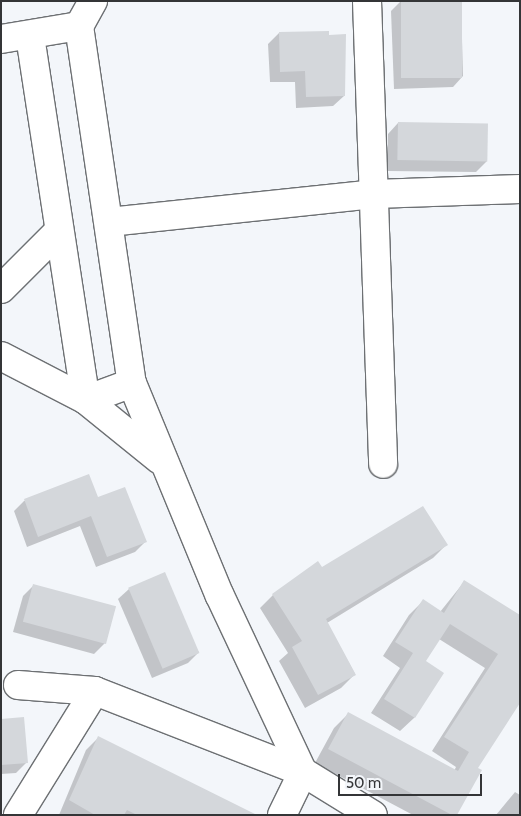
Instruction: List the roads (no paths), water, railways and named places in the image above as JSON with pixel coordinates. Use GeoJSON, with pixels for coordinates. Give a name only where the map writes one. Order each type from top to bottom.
{"type":"FeatureCollection","features":[{"type":"Feature","properties":{"kind":"street"},"geometry":{"type":"LineString","coordinates":[[93,1],[79,26],[132,383],[162,461],[303,772]]}},
{"type":"Feature","properties":{"kind":"street"},"geometry":{"type":"LineString","coordinates":[[367,1],[383,464]]}},
{"type":"Feature","properties":{"kind":"street"},"geometry":{"type":"LineString","coordinates":[[1,39],[30,36],[79,26]]}},
{"type":"Feature","properties":{"kind":"street"},"geometry":{"type":"LineString","coordinates":[[30,36],[86,400]]}},
{"type":"Feature","properties":{"kind":"street"},"geometry":{"type":"LineString","coordinates":[[109,222],[374,194],[520,189]]}},
{"type":"Feature","properties":{"kind":"street"},"geometry":{"type":"LineString","coordinates":[[1,289],[59,231]]}},
{"type":"Feature","properties":{"kind":"street"},"geometry":{"type":"LineString","coordinates":[[1,356],[86,400],[162,461]]}},
{"type":"Feature","properties":{"kind":"street"},"geometry":{"type":"LineString","coordinates":[[86,400],[132,383]]}},
{"type":"Feature","properties":{"kind":"street"},"geometry":{"type":"LineString","coordinates":[[18,686],[94,691],[303,772],[373,815]]}},
{"type":"Feature","properties":{"kind":"street"},"geometry":{"type":"LineString","coordinates":[[18,815],[94,691]]}},
{"type":"Feature","properties":{"kind":"street"},"geometry":{"type":"LineString","coordinates":[[282,815],[303,772]]}}]}
